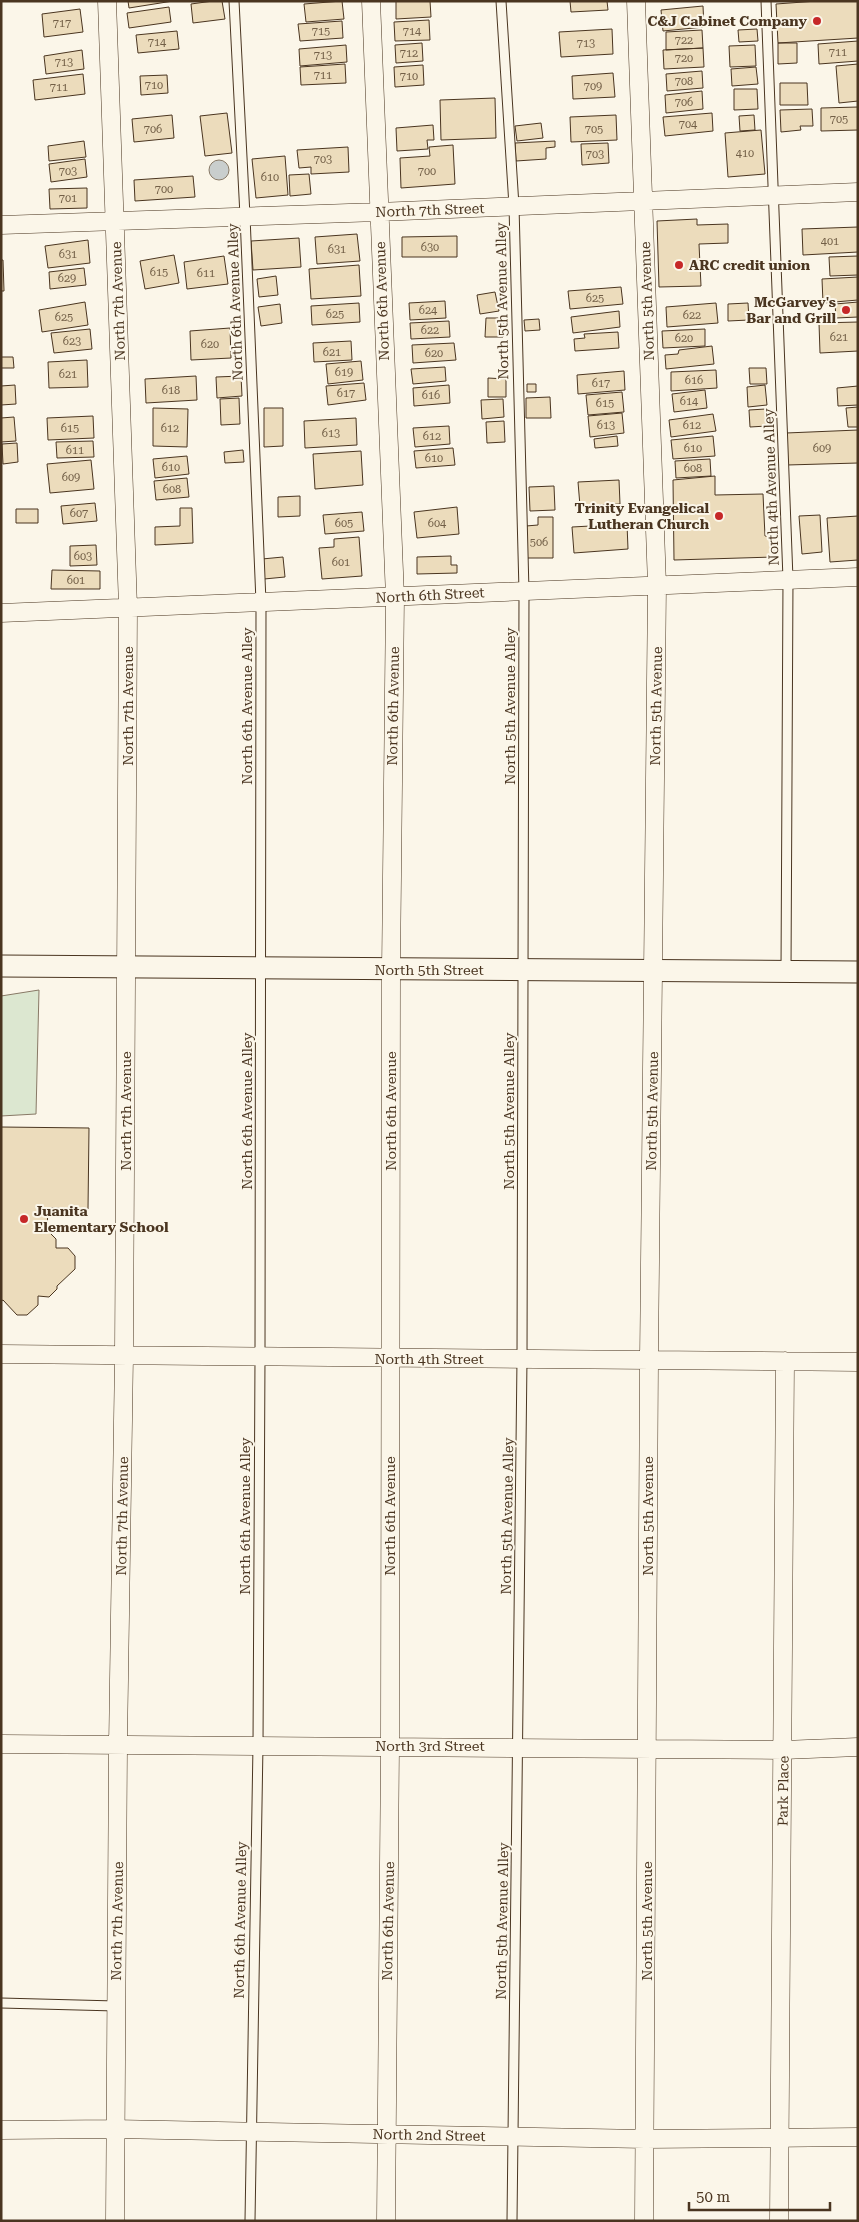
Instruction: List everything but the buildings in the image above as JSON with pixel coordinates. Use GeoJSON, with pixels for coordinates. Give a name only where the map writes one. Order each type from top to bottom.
{"type":"FeatureCollection","features":[{"type":"Feature","properties":{"kind":"street","name":"North 7th Avenue"},"geometry":{"type":"LineString","coordinates":[[107,1],[128,607],[124,1356],[114,2129],[115,2221]]}},
{"type":"Feature","properties":{"kind":"street","name":"North 6th Avenue"},"geometry":{"type":"LineString","coordinates":[[371,1],[394,597],[391,970],[390,1746],[386,2221]]}},
{"type":"Feature","properties":{"kind":"street","name":"North 5th Avenue"},"geometry":{"type":"LineString","coordinates":[[636,1],[657,585],[649,1360],[644,2221]]}},
{"type":"Feature","properties":{"kind":"street","name":"North 7th Street"},"geometry":{"type":"LineString","coordinates":[[1,225],[378,212],[858,192]]}},
{"type":"Feature","properties":{"kind":"street","name":"North 6th Street"},"geometry":{"type":"LineString","coordinates":[[1,613],[858,577]]}},
{"type":"Feature","properties":{"kind":"street","name":"North 5th Street"},"geometry":{"type":"LineString","coordinates":[[1,966],[858,972]]}},
{"type":"Feature","properties":{"kind":"street","name":"North 4th Street"},"geometry":{"type":"LineString","coordinates":[[1,1354],[858,1362]]}},
{"type":"Feature","properties":{"kind":"street","name":"Park Place"},"geometry":{"type":"LineString","coordinates":[[779,2221],[785,1361]]}},
{"type":"Feature","properties":{"kind":"street","name":"North 3rd Street"},"geometry":{"type":"LineString","coordinates":[[1,1744],[783,1750],[858,1747]]}},
{"type":"Feature","properties":{"kind":"street","name":"North 2nd Street"},"geometry":{"type":"LineString","coordinates":[[1,2130],[114,2129],[512,2137],[858,2137]]}},
{"type":"Feature","properties":{"kind":"lane","name":"North 6th Avenue Alley"},"geometry":{"type":"LineString","coordinates":[[234,1],[261,602],[258,1746],[250,2221]]}},
{"type":"Feature","properties":{"kind":"lane","name":"North 5th Avenue Alley"},"geometry":{"type":"LineString","coordinates":[[502,1],[514,206],[524,591],[522,1359],[519,1747],[512,2221]]}},
{"type":"Feature","properties":{"kind":"lane","name":"North 4th Avenue Alley"},"geometry":{"type":"LineString","coordinates":[[766,1],[788,580],[786,972]]}},
{"type":"Feature","properties":{"kind":"lane"},"geometry":{"type":"LineString","coordinates":[[1,2003],[116,2006]]}},
{"type":"Feature","properties":{"kind":"green space"},"geometry":{"type":"Polygon","coordinates":[[[39,990],[36,1114],[1,1116],[1,996],[39,990]]]}},
{"type":"Feature","properties":{"kind":"shaded area"},"geometry":{"type":"Polygon","coordinates":[[[219,160],[226,163],[229,170],[226,177],[219,180],[212,177],[209,170],[212,163],[219,160]]]}},
{"type":"Feature","properties":{"kind":"place","name":"C&J Cabinet Company"},"geometry":{"type":"Point","coordinates":[817,21]}},
{"type":"Feature","properties":{"kind":"place","name":"ARC credit union"},"geometry":{"type":"Point","coordinates":[679,265]}},
{"type":"Feature","properties":{"kind":"place","name":"McGarvey's Bar and Grill"},"geometry":{"type":"Point","coordinates":[846,310]}},
{"type":"Feature","properties":{"kind":"place","name":"Trinity Evangelical Lutheran Church"},"geometry":{"type":"Point","coordinates":[719,516]}},
{"type":"Feature","properties":{"kind":"place","name":"Juanita Elementary School"},"geometry":{"type":"Point","coordinates":[24,1219]}}]}
